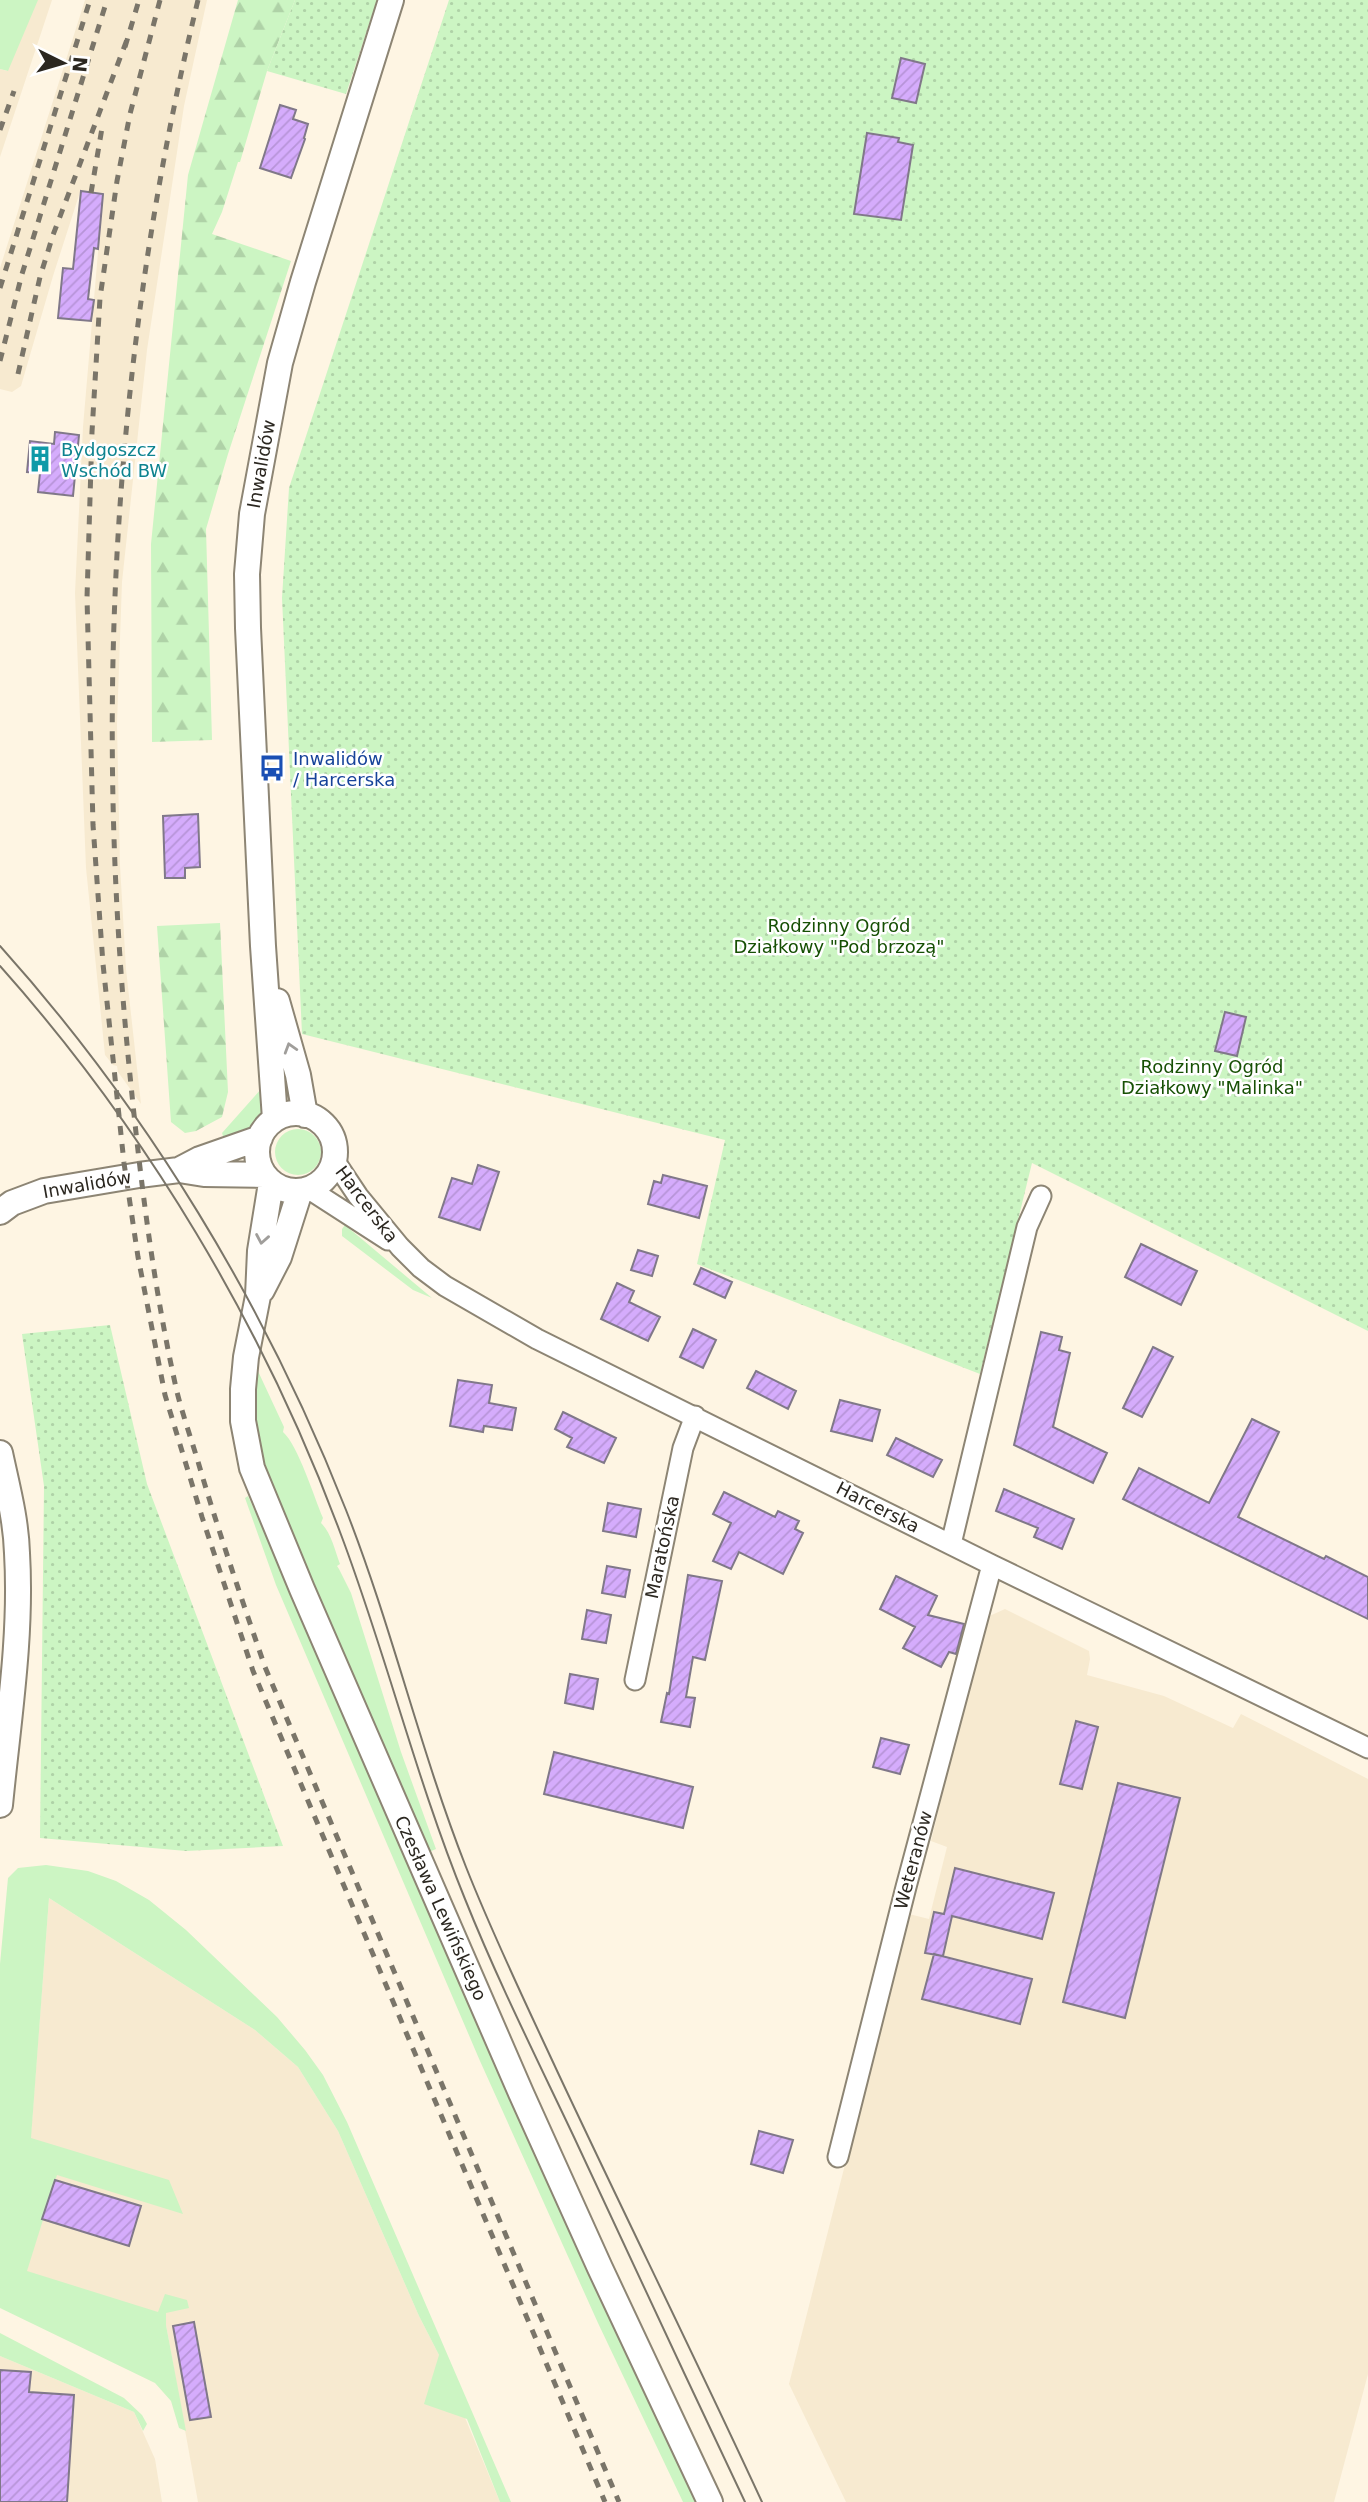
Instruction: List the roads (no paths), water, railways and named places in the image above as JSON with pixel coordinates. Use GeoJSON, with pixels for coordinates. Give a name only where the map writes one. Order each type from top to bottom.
{"type":"FeatureCollection","features":[{"type":"Feature","properties":{"kind":"street","name":"Inwalidów"},"geometry":{"type":"LineString","coordinates":[[179,1170],[267,1129],[263,946],[248,628],[247,574],[252,514],[280,363],[391,0]]}},
{"type":"Feature","properties":{"kind":"street","name":"Inwalidów"},"geometry":{"type":"LineString","coordinates":[[263,946],[298,1075],[305,1115]]}},
{"type":"Feature","properties":{"kind":"street"},"geometry":{"type":"LineString","coordinates":[[287,1114],[305,1115],[323,1124],[334,1147],[334,1160],[321,1182],[305,1190],[280,1188],[267,1179],[257,1155],[267,1129],[287,1114]]}},
{"type":"Feature","properties":{"kind":"street","name":"Harcerska"},"geometry":{"type":"LineString","coordinates":[[334,1160],[358,1196],[400,1247],[445,1286],[537,1339],[1368,1748]]}},
{"type":"Feature","properties":{"kind":"street","name":"Inwalidów"},"geometry":{"type":"LineString","coordinates":[[0,1212],[12,1203],[44,1191],[179,1170],[267,1179]]}},
{"type":"Feature","properties":{"kind":"street","name":"Czesława Lewińskiego"},"geometry":{"type":"LineString","coordinates":[[267,1179],[258,1296],[246,1357],[243,1410],[246,1442],[261,1493],[538,2130],[709,2502]]}},
{"type":"Feature","properties":{"kind":"street","name":"Harcerska"},"geometry":{"type":"LineString","coordinates":[[305,1190],[400,1247]]}},
{"type":"Feature","properties":{"kind":"street","name":"Czesława Lewińskiego"},"geometry":{"type":"LineString","coordinates":[[258,1296],[279,1257],[305,1190]]}},
{"type":"Feature","properties":{"kind":"street"},"geometry":{"type":"LineString","coordinates":[[951,1544],[1027,1227],[1041,1196]]}},
{"type":"Feature","properties":{"kind":"street","name":"Maratońska"},"geometry":{"type":"LineString","coordinates":[[635,1680],[683,1448],[695,1416]]}},
{"type":"Feature","properties":{"kind":"street"},"geometry":{"type":"LineString","coordinates":[[0,1453],[11,1503],[17,1553],[16,1630],[0,1805]]}},
{"type":"Feature","properties":{"kind":"street","name":"Weteranów"},"geometry":{"type":"LineString","coordinates":[[838,2157],[906,1887],[992,1565]]}},
{"type":"Feature","properties":{"kind":"tram line"},"geometry":{"type":"LineString","coordinates":[[0,946],[54,1009],[153,1143],[198,1213],[279,1358],[346,1510],[434,1778],[477,1893],[559,2075],[762,2502]]}},
{"type":"Feature","properties":{"kind":"tram line"},"geometry":{"type":"LineString","coordinates":[[0,966],[54,1029],[152,1163],[196,1233],[275,1379],[309,1455],[357,1578],[431,1808],[477,1929],[745,2502]]}},
{"type":"Feature","properties":{"kind":"railway"},"geometry":{"type":"LineString","coordinates":[[0,288],[90,0]]}},
{"type":"Feature","properties":{"kind":"railway"},"geometry":{"type":"LineString","coordinates":[[0,361],[22,274],[107,0]]}},
{"type":"Feature","properties":{"kind":"railway"},"geometry":{"type":"LineString","coordinates":[[125,47],[139,0]]}},
{"type":"Feature","properties":{"kind":"railway"},"geometry":{"type":"LineString","coordinates":[[160,0],[130,114],[100,298],[92,432],[87,598],[93,825],[103,964],[124,1163],[138,1257],[165,1395],[253,1671],[605,2502]]}},
{"type":"Feature","properties":{"kind":"railway"},"geometry":{"type":"LineString","coordinates":[[198,0],[169,130],[147,261],[130,392],[119,525],[113,657],[113,790],[118,922],[137,1140],[160,1308],[182,1410],[265,1667],[619,2502]]}},
{"type":"Feature","properties":{"kind":"railway"},"geometry":{"type":"LineString","coordinates":[[18,374],[40,277],[53,235],[128,37]]}},
{"type":"Feature","properties":{"kind":"railway"},"geometry":{"type":"LineString","coordinates":[[0,130],[14,91]]}},
{"type":"Feature","properties":{"kind":"railway"},"geometry":{"type":"LineString","coordinates":[[91,193],[102,128]]}},
{"type":"Feature","properties":{"kind":"place","name":"Bydgoszcz Wschód BW"},"geometry":{"type":"Point","coordinates":[40,459]}},
{"type":"Feature","properties":{"kind":"place","name":"Inwalidów / Harcerska"},"geometry":{"type":"Point","coordinates":[272,768]}},
{"type":"Feature","properties":{"kind":"park label","name":"Rodzinny Ogród Działkowy \"Pod brzozą\""},"geometry":{"type":"Point","coordinates":[839,935]}},
{"type":"Feature","properties":{"kind":"park label","name":"Rodzinny Ogród Działkowy \"Malinka\""},"geometry":{"type":"Point","coordinates":[1212,1076]}}]}
